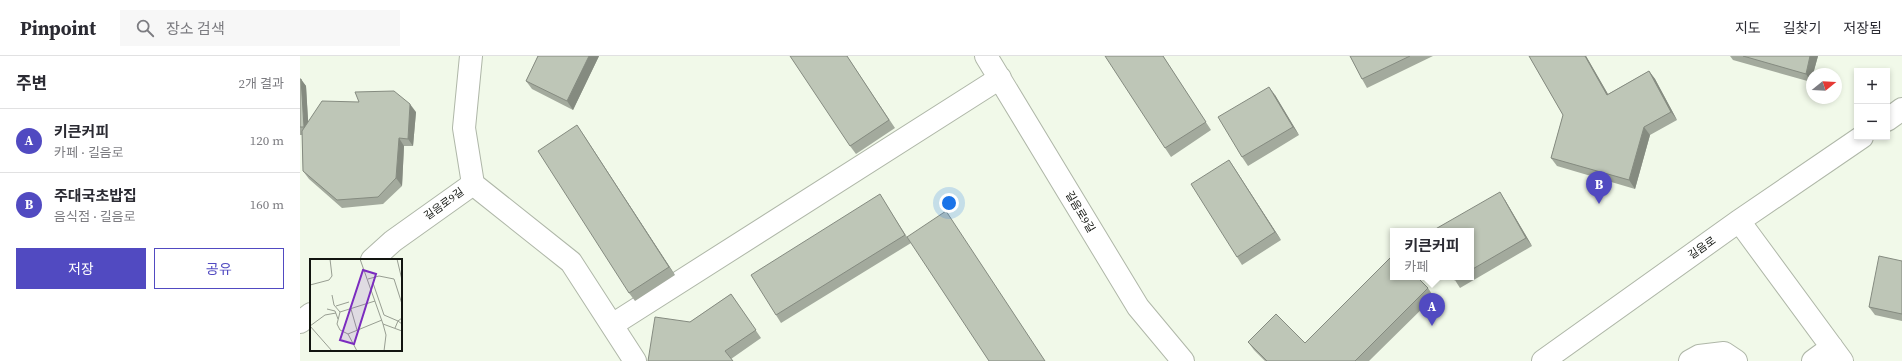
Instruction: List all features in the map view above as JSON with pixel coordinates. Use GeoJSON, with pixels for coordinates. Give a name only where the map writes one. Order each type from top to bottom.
{"type":"FeatureCollection","features":[{"type":"Feature","properties":{"kind":"street","name":"길음로9길"},"geometry":{"type":"LineString","coordinates":[[373,259],[393,241],[473,184],[464,128],[471,56]]}},
{"type":"Feature","properties":{"kind":"street","name":"길음로9길"},"geometry":{"type":"LineString","coordinates":[[986,56],[1138,307],[1183,361]]}},
{"type":"Feature","properties":{"kind":"street"},"geometry":{"type":"LineString","coordinates":[[612,325],[1000,78]]}},
{"type":"Feature","properties":{"kind":"street"},"geometry":{"type":"LineString","coordinates":[[1890,118],[1902,109]]}},
{"type":"Feature","properties":{"kind":"street","name":"길음로"},"geometry":{"type":"LineString","coordinates":[[1543,361],[1858,140]]}},
{"type":"Feature","properties":{"kind":"street"},"geometry":{"type":"LineString","coordinates":[[473,184],[571,262],[635,361]]}},
{"type":"Feature","properties":{"kind":"street"},"geometry":{"type":"LineString","coordinates":[[1739,222],[1837,354],[1814,361]]}},
{"type":"Feature","properties":{"kind":"street"},"geometry":{"type":"LineString","coordinates":[[300,322],[310,315]]}},
{"type":"Feature","properties":{"kind":"street"},"geometry":{"type":"LineString","coordinates":[[1690,361],[1699,356],[1724,353],[1736,361]]}},
{"type":"Feature","properties":{"kind":"building"},"geometry":{"type":"Polygon","coordinates":[[[538,56],[589,56],[567,101],[526,81],[538,56]]]}},
{"type":"Feature","properties":{"kind":"building"},"geometry":{"type":"Polygon","coordinates":[[[790,56],[847,56],[889,120],[850,146],[790,56]]]}},
{"type":"Feature","properties":{"kind":"building"},"geometry":{"type":"Polygon","coordinates":[[[1105,56],[1163,56],[1206,122],[1165,148],[1105,56]]]}},
{"type":"Feature","properties":{"kind":"building"},"geometry":{"type":"Polygon","coordinates":[[[1350,56],[1410,56],[1362,79],[1350,56]]]}},
{"type":"Feature","properties":{"kind":"building"},"geometry":{"type":"Polygon","coordinates":[[[1529,56],[1585,56],[1607,95],[1649,71],[1671,112],[1644,127],[1629,180],[1551,158],[1563,115],[1529,56]]]}},
{"type":"Feature","properties":{"kind":"building"},"geometry":{"type":"Polygon","coordinates":[[[1743,56],[1810,56],[1807,68],[1806,68],[1806,74],[1743,56]]]}},
{"type":"Feature","properties":{"kind":"building"},"geometry":{"type":"Polygon","coordinates":[[[301,79],[304,127],[300,127],[301,79]]]}},
{"type":"Feature","properties":{"kind":"building"},"geometry":{"type":"Polygon","coordinates":[[[1269,87],[1293,127],[1242,157],[1218,117],[1269,87]]]}},
{"type":"Feature","properties":{"kind":"building"},"geometry":{"type":"Polygon","coordinates":[[[394,91],[410,104],[408,139],[399,138],[396,178],[378,197],[337,200],[303,171],[302,131],[322,101],[359,102],[355,92],[394,91]]]}},
{"type":"Feature","properties":{"kind":"building"},"geometry":{"type":"Polygon","coordinates":[[[577,125],[669,267],[629,293],[538,151],[577,125]]]}},
{"type":"Feature","properties":{"kind":"building"},"geometry":{"type":"Polygon","coordinates":[[[1229,160],[1275,232],[1237,257],[1191,184],[1229,160]]]}},
{"type":"Feature","properties":{"kind":"building"},"geometry":{"type":"Polygon","coordinates":[[[1500,192],[1526,238],[1474,268],[1474,228],[1437,228],[1500,192]]]}},
{"type":"Feature","properties":{"kind":"building"},"geometry":{"type":"Polygon","coordinates":[[[880,194],[905,235],[776,315],[751,275],[880,194]]]}},
{"type":"Feature","properties":{"kind":"building"},"geometry":{"type":"Polygon","coordinates":[[[946,211],[1045,361],[989,361],[907,237],[946,211]]]}},
{"type":"Feature","properties":{"kind":"building"},"geometry":{"type":"Polygon","coordinates":[[[1879,256],[1902,261],[1902,314],[1869,307],[1879,256]]]}},
{"type":"Feature","properties":{"kind":"building"},"geometry":{"type":"Polygon","coordinates":[[[1390,258],[1390,280],[1420,280],[1428,288],[1355,361],[1267,361],[1248,342],[1276,314],[1305,343],[1390,258]]]}},
{"type":"Feature","properties":{"kind":"building"},"geometry":{"type":"Polygon","coordinates":[[[731,294],[756,330],[725,351],[733,361],[648,361],[655,317],[690,322],[731,294]]]}},
{"type":"Feature","properties":{"kind":"place","name":"주대국초밥집"},"geometry":{"type":"Point","coordinates":[1599,204]}},
{"type":"Feature","properties":{"kind":"place","name":"키큰커피"},"geometry":{"type":"Point","coordinates":[1432,326]}}]}
